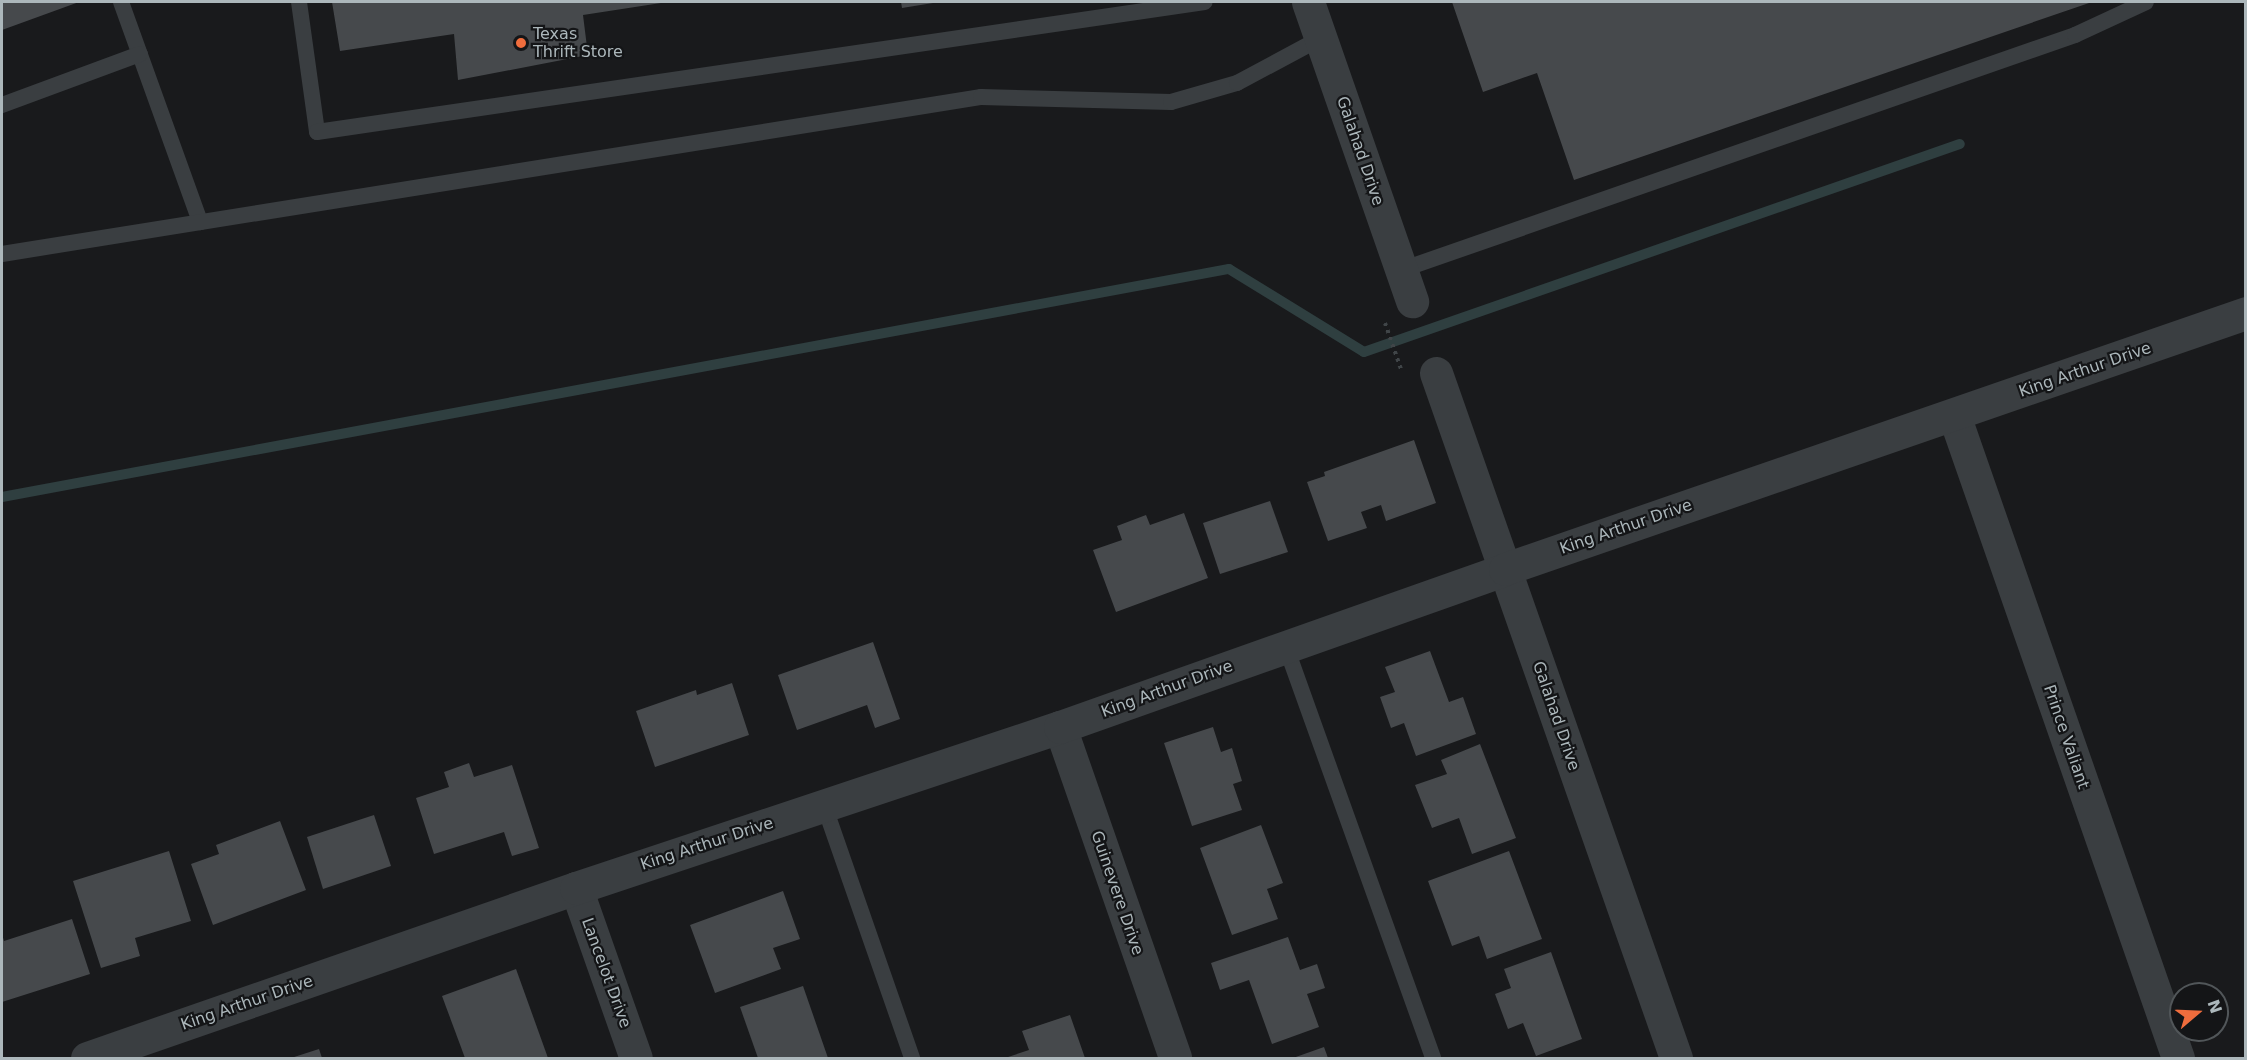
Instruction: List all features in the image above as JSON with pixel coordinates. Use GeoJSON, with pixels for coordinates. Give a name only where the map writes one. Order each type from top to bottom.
{"type":"FeatureCollection","features":[{"type":"Feature","properties":{"kind":"street","name":"Galahad Drive"},"geometry":{"type":"LineString","coordinates":[[1308,2],[1412,301]]}},
{"type":"Feature","properties":{"kind":"street","name":"King Arthur Drive"},"geometry":{"type":"LineString","coordinates":[[106,1055],[576,888],[1060,727],[1505,568],[2246,313]]}},
{"type":"Feature","properties":{"kind":"street","name":"Galahad Drive"},"geometry":{"type":"LineString","coordinates":[[1436,373],[1676,1059]]}},
{"type":"Feature","properties":{"kind":"street","name":"Prince Valiant"},"geometry":{"type":"LineString","coordinates":[[1954,415],[2178,1059]]}},
{"type":"Feature","properties":{"kind":"street","name":"Guinevere Drive"},"geometry":{"type":"LineString","coordinates":[[1060,727],[1175,1059]]}},
{"type":"Feature","properties":{"kind":"street","name":"Lancelot Drive"},"geometry":{"type":"LineString","coordinates":[[576,888],[636,1059]]}},
{"type":"Feature","properties":{"kind":"lane"},"geometry":{"type":"LineString","coordinates":[[121,2],[200,222]]}},
{"type":"Feature","properties":{"kind":"lane"},"geometry":{"type":"LineString","coordinates":[[299,2],[317,132],[1151,5],[1205,2]]}},
{"type":"Feature","properties":{"kind":"lane"},"geometry":{"type":"LineString","coordinates":[[1401,270],[2075,35],[2146,2]]}},
{"type":"Feature","properties":{"kind":"lane"},"geometry":{"type":"LineString","coordinates":[[2,254],[981,97],[1171,102],[1237,83],[1321,38]]}},
{"type":"Feature","properties":{"kind":"lane"},"geometry":{"type":"LineString","coordinates":[[2,105],[140,54]]}},
{"type":"Feature","properties":{"kind":"lane"},"geometry":{"type":"LineString","coordinates":[[1286,647],[1433,1059]]}},
{"type":"Feature","properties":{"kind":"lane"},"geometry":{"type":"LineString","coordinates":[[824,806],[912,1059]]}},
{"type":"Feature","properties":{"kind":"path"},"geometry":{"type":"LineString","coordinates":[[1384,322],[1398,361]]}},
{"type":"Feature","properties":{"kind":"building"},"geometry":{"type":"Polygon","coordinates":[[[2,2],[79,2],[2,30],[2,2]]]}},
{"type":"Feature","properties":{"kind":"building","name":"Texas Thrift Store"},"geometry":{"type":"Polygon","coordinates":[[[332,2],[661,3],[583,15],[588,55],[458,80],[454,34],[340,51],[332,2]]]}},
{"type":"Feature","properties":{"kind":"building"},"geometry":{"type":"Polygon","coordinates":[[[901,2],[933,2],[933,3],[902,8],[901,2]]]}},
{"type":"Feature","properties":{"kind":"building"},"geometry":{"type":"Polygon","coordinates":[[[1452,2],[2092,2],[1574,180],[1537,73],[1483,92],[1452,2]]]}},
{"type":"Feature","properties":{"kind":"building"},"geometry":{"type":"Polygon","coordinates":[[[1414,440],[1436,503],[1386,521],[1381,505],[1361,512],[1367,528],[1328,541],[1307,482],[1325,476],[1324,472],[1414,440]]]}},
{"type":"Feature","properties":{"kind":"building"},"geometry":{"type":"Polygon","coordinates":[[[1270,501],[1288,552],[1220,574],[1203,523],[1270,501]]]}},
{"type":"Feature","properties":{"kind":"building"},"geometry":{"type":"Polygon","coordinates":[[[1184,513],[1208,578],[1116,612],[1093,550],[1122,540],[1117,526],[1146,515],[1150,525],[1184,513]]]}},
{"type":"Feature","properties":{"kind":"building"},"geometry":{"type":"Polygon","coordinates":[[[873,642],[900,719],[875,728],[867,705],[797,730],[778,675],[873,642]]]}},
{"type":"Feature","properties":{"kind":"building"},"geometry":{"type":"Polygon","coordinates":[[[1430,651],[1449,702],[1463,697],[1476,734],[1416,756],[1404,723],[1391,728],[1380,697],[1395,692],[1385,667],[1430,651]]]}},
{"type":"Feature","properties":{"kind":"building"},"geometry":{"type":"Polygon","coordinates":[[[732,683],[749,735],[655,767],[636,711],[696,690],[697,695],[732,683]]]}},
{"type":"Feature","properties":{"kind":"building"},"geometry":{"type":"Polygon","coordinates":[[[1213,727],[1221,752],[1232,748],[1242,781],[1233,784],[1242,810],[1192,826],[1164,743],[1213,727]]]}},
{"type":"Feature","properties":{"kind":"building"},"geometry":{"type":"Polygon","coordinates":[[[1480,744],[1516,838],[1472,854],[1459,818],[1432,828],[1415,785],[1447,774],[1441,760],[1480,744]]]}},
{"type":"Feature","properties":{"kind":"building"},"geometry":{"type":"Polygon","coordinates":[[[469,763],[474,777],[512,765],[539,848],[512,856],[504,832],[434,854],[416,798],[449,787],[444,772],[469,763]]]}},
{"type":"Feature","properties":{"kind":"building"},"geometry":{"type":"Polygon","coordinates":[[[374,815],[391,866],[323,889],[307,837],[374,815]]]}},
{"type":"Feature","properties":{"kind":"building"},"geometry":{"type":"Polygon","coordinates":[[[280,821],[306,890],[213,925],[191,864],[219,854],[216,845],[280,821]]]}},
{"type":"Feature","properties":{"kind":"building"},"geometry":{"type":"Polygon","coordinates":[[[1261,825],[1283,883],[1267,889],[1278,919],[1232,935],[1200,848],[1261,825]]]}},
{"type":"Feature","properties":{"kind":"building"},"geometry":{"type":"Polygon","coordinates":[[[169,851],[191,921],[135,938],[140,956],[101,968],[73,881],[169,851]]]}},
{"type":"Feature","properties":{"kind":"building"},"geometry":{"type":"Polygon","coordinates":[[[1509,851],[1542,939],[1487,959],[1479,936],[1452,946],[1428,881],[1509,851]]]}},
{"type":"Feature","properties":{"kind":"building"},"geometry":{"type":"Polygon","coordinates":[[[783,891],[800,939],[773,948],[781,969],[715,993],[690,925],[783,891]]]}},
{"type":"Feature","properties":{"kind":"building"},"geometry":{"type":"Polygon","coordinates":[[[72,919],[90,974],[2,1002],[2,934],[4,941],[72,919]]]}},
{"type":"Feature","properties":{"kind":"building"},"geometry":{"type":"Polygon","coordinates":[[[1288,937],[1300,970],[1317,964],[1325,988],[1307,994],[1319,1027],[1272,1044],[1249,980],[1220,990],[1211,963],[1288,937]]]}},
{"type":"Feature","properties":{"kind":"building"},"geometry":{"type":"Polygon","coordinates":[[[1551,952],[1582,1039],[1536,1056],[1523,1023],[1508,1029],[1495,994],[1511,988],[1504,969],[1551,952]]]}},
{"type":"Feature","properties":{"kind":"building"},"geometry":{"type":"Polygon","coordinates":[[[516,969],[548,1058],[465,1058],[442,996],[516,969]]]}},
{"type":"Feature","properties":{"kind":"building"},"geometry":{"type":"Polygon","coordinates":[[[803,986],[828,1058],[758,1058],[740,1007],[803,986]]]}},
{"type":"Feature","properties":{"kind":"building"},"geometry":{"type":"Polygon","coordinates":[[[1070,1015],[1085,1058],[1005,1058],[1029,1050],[1022,1031],[1070,1015]]]}},
{"type":"Feature","properties":{"kind":"building"},"geometry":{"type":"Polygon","coordinates":[[[1324,1047],[1328,1058],[1293,1058],[1324,1047]]]}},
{"type":"Feature","properties":{"kind":"building"},"geometry":{"type":"Polygon","coordinates":[[[319,1049],[322,1058],[291,1058],[319,1049]]]}},
{"type":"Feature","properties":{"kind":"waterway"},"geometry":{"type":"LineString","coordinates":[[2,497],[1229,269],[1364,352],[1960,144]]}},
{"type":"Feature","properties":{"kind":"place","name":"Texas Thrift Store"},"geometry":{"type":"Point","coordinates":[521,43]}}]}
